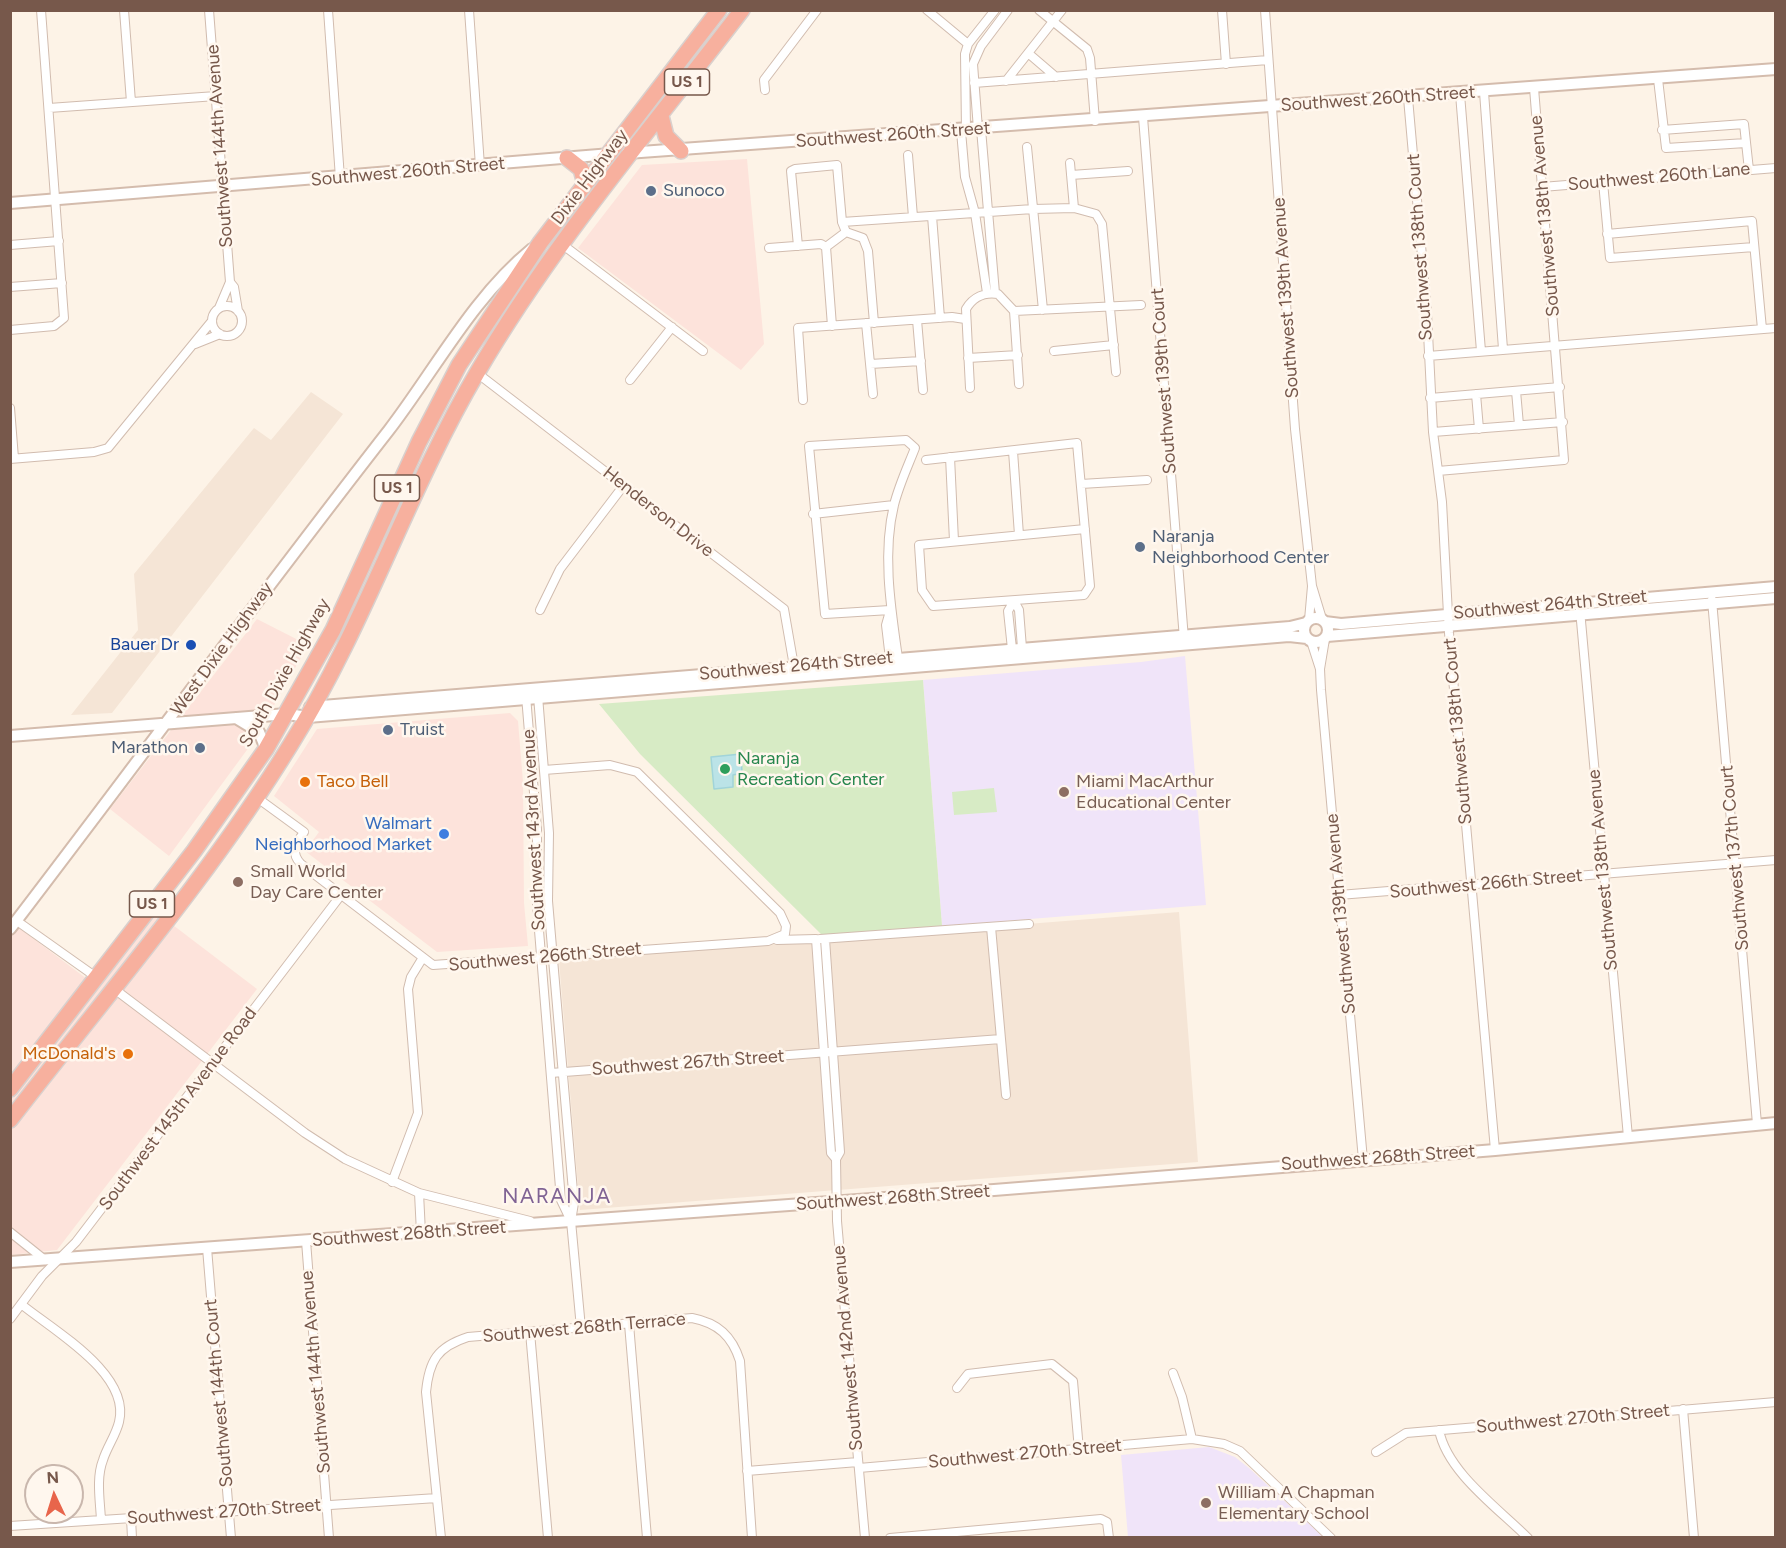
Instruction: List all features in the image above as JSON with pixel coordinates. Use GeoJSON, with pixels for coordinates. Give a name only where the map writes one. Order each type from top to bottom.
{"type":"FeatureCollection","features":[{"type":"Feature","properties":{"kind":"highway","name":"Dixie Highway"},"geometry":{"type":"LineString","coordinates":[[540,243],[719,10]]}},
{"type":"Feature","properties":{"kind":"highway","name":"Dixie Highway"},"geometry":{"type":"LineString","coordinates":[[477,373],[522,301],[742,10]]}},
{"type":"Feature","properties":{"kind":"highway"},"geometry":{"type":"LineString","coordinates":[[661,116],[666,136],[681,151]]}},
{"type":"Feature","properties":{"kind":"highway"},"geometry":{"type":"LineString","coordinates":[[567,158],[581,169],[585,184]]}},
{"type":"Feature","properties":{"kind":"highway","name":"South Dixie Highway"},"geometry":{"type":"LineString","coordinates":[[10,1089],[166,886],[266,749],[348,600],[418,442],[459,364],[540,243]]}},
{"type":"Feature","properties":{"kind":"highway"},"geometry":{"type":"LineString","coordinates":[[459,364],[477,373]]}},
{"type":"Feature","properties":{"kind":"highway","name":"US 1"},"geometry":{"type":"LineString","coordinates":[[10,1120],[113,988],[256,797],[311,711],[359,619],[437,448],[477,373]]}},
{"type":"Feature","properties":{"kind":"highway"},"geometry":{"type":"LineString","coordinates":[[113,988],[118,966],[155,916],[166,886]]}},
{"type":"Feature","properties":{"kind":"highway"},"geometry":{"type":"LineString","coordinates":[[50,1068],[58,1043],[91,1000],[95,992],[96,977]]}},
{"type":"Feature","properties":{"kind":"street"},"geometry":{"type":"LineString","coordinates":[[10,330],[61,324],[64,314],[41,10]]}},
{"type":"Feature","properties":{"kind":"street"},"geometry":{"type":"LineString","coordinates":[[124,10],[131,102]]}},
{"type":"Feature","properties":{"kind":"street","name":"Southwest 144th Avenue"},"geometry":{"type":"LineString","coordinates":[[209,10],[230,282],[218,309]]}},
{"type":"Feature","properties":{"kind":"street"},"geometry":{"type":"LineString","coordinates":[[328,10],[340,178]]}},
{"type":"Feature","properties":{"kind":"street"},"geometry":{"type":"LineString","coordinates":[[469,10],[480,166]]}},
{"type":"Feature","properties":{"kind":"street"},"geometry":{"type":"LineString","coordinates":[[765,90],[764,80],[817,10]]}},
{"type":"Feature","properties":{"kind":"street"},"geometry":{"type":"LineString","coordinates":[[991,293],[981,253],[975,213],[965,177],[964,54],[968,44],[995,10]]}},
{"type":"Feature","properties":{"kind":"street"},"geometry":{"type":"LineString","coordinates":[[991,293],[993,252],[990,212],[973,64],[976,54],[1008,10]]}},
{"type":"Feature","properties":{"kind":"street"},"geometry":{"type":"LineString","coordinates":[[1040,10],[1087,49],[1092,74],[1095,121]]}},
{"type":"Feature","properties":{"kind":"street"},"geometry":{"type":"LineString","coordinates":[[1006,81],[1062,10]]}},
{"type":"Feature","properties":{"kind":"street"},"geometry":{"type":"LineString","coordinates":[[1222,10],[1226,64]]}},
{"type":"Feature","properties":{"kind":"street","name":"Southwest 139th Avenue"},"geometry":{"type":"LineString","coordinates":[[1265,10],[1295,429],[1311,586],[1307,621]]}},
{"type":"Feature","properties":{"kind":"street"},"geometry":{"type":"LineString","coordinates":[[928,11],[968,44]]}},
{"type":"Feature","properties":{"kind":"street"},"geometry":{"type":"LineString","coordinates":[[1028,53],[1056,77]]}},
{"type":"Feature","properties":{"kind":"street"},"geometry":{"type":"LineString","coordinates":[[974,83],[1268,60]]}},
{"type":"Feature","properties":{"kind":"street","name":"Southwest 260th Street"},"geometry":{"type":"LineString","coordinates":[[10,203],[340,178],[608,154],[964,131],[1776,69]]}},
{"type":"Feature","properties":{"kind":"street"},"geometry":{"type":"LineString","coordinates":[[1658,79],[1664,145],[1670,150],[1746,143]]}},
{"type":"Feature","properties":{"kind":"street","name":"Southwest 138th Avenue"},"geometry":{"type":"LineString","coordinates":[[1438,471],[1564,460],[1557,345],[1534,88]]}},
{"type":"Feature","properties":{"kind":"street"},"geometry":{"type":"LineString","coordinates":[[1484,92],[1503,349]]}},
{"type":"Feature","properties":{"kind":"street"},"geometry":{"type":"LineString","coordinates":[[1460,94],[1481,351]]}},
{"type":"Feature","properties":{"kind":"street"},"geometry":{"type":"LineString","coordinates":[[49,108],[216,96]]}},
{"type":"Feature","properties":{"kind":"street","name":"Southwest 138th Court"},"geometry":{"type":"LineString","coordinates":[[1408,98],[1430,398],[1495,1149]]}},
{"type":"Feature","properties":{"kind":"street","name":"Southwest 139th Court"},"geometry":{"type":"LineString","coordinates":[[1143,117],[1184,640]]}},
{"type":"Feature","properties":{"kind":"street"},"geometry":{"type":"LineString","coordinates":[[1662,130],[1744,124],[1749,170]]}},
{"type":"Feature","properties":{"kind":"street"},"geometry":{"type":"LineString","coordinates":[[1027,147],[1043,310]]}},
{"type":"Feature","properties":{"kind":"street"},"geometry":{"type":"LineString","coordinates":[[908,155],[913,217]]}},
{"type":"Feature","properties":{"kind":"street"},"geometry":{"type":"LineString","coordinates":[[1070,163],[1074,208]]}},
{"type":"Feature","properties":{"kind":"street"},"geometry":{"type":"LineString","coordinates":[[798,246],[791,171],[837,165],[842,222],[846,232],[863,238],[868,251],[870,364],[873,394]]}},
{"type":"Feature","properties":{"kind":"street","name":"Southwest 260th Lane"},"geometry":{"type":"LineString","coordinates":[[1542,187],[1776,168]]}},
{"type":"Feature","properties":{"kind":"street"},"geometry":{"type":"LineString","coordinates":[[1071,174],[1128,171]]}},
{"type":"Feature","properties":{"kind":"street"},"geometry":{"type":"LineString","coordinates":[[1603,182],[1610,258],[1754,247]]}},
{"type":"Feature","properties":{"kind":"street"},"geometry":{"type":"LineString","coordinates":[[842,222],[1033,209],[1074,208],[1096,214],[1102,224],[1116,372]]}},
{"type":"Feature","properties":{"kind":"street"},"geometry":{"type":"LineString","coordinates":[[932,216],[940,318]]}},
{"type":"Feature","properties":{"kind":"street"},"geometry":{"type":"LineString","coordinates":[[1607,234],[1752,221],[1762,329]]}},
{"type":"Feature","properties":{"kind":"street"},"geometry":{"type":"LineString","coordinates":[[826,247],[846,232]]}},
{"type":"Feature","properties":{"kind":"street"},"geometry":{"type":"LineString","coordinates":[[10,245],[59,241]]}},
{"type":"Feature","properties":{"kind":"street","name":"West Dixie Highway"},"geometry":{"type":"LineString","coordinates":[[14,925],[433,369],[508,272],[540,243]]}},
{"type":"Feature","properties":{"kind":"street"},"geometry":{"type":"LineString","coordinates":[[769,248],[821,244],[826,247]]}},
{"type":"Feature","properties":{"kind":"street"},"geometry":{"type":"LineString","coordinates":[[563,245],[704,351]]}},
{"type":"Feature","properties":{"kind":"street"},"geometry":{"type":"LineString","coordinates":[[826,247],[832,326]]}},
{"type":"Feature","properties":{"kind":"street"},"geometry":{"type":"LineString","coordinates":[[981,253],[993,252]]}},
{"type":"Feature","properties":{"kind":"street","name":"Southwest 144th Avenue"},"geometry":{"type":"LineString","coordinates":[[230,282],[234,287],[238,311]]}},
{"type":"Feature","properties":{"kind":"street"},"geometry":{"type":"LineString","coordinates":[[10,286],[62,283]]}},
{"type":"Feature","properties":{"kind":"street"},"geometry":{"type":"LineString","coordinates":[[970,388],[965,319],[967,305],[991,293],[1003,297],[1014,311],[1019,384]]}},
{"type":"Feature","properties":{"kind":"street"},"geometry":{"type":"LineString","coordinates":[[1014,311],[1141,304]]}},
{"type":"Feature","properties":{"kind":"street"},"geometry":{"type":"LineString","coordinates":[[10,408],[12,459],[94,452],[108,448],[195,344],[218,309],[226,306],[238,311],[242,319],[239,331],[228,336],[220,334],[195,344]]}},
{"type":"Feature","properties":{"kind":"street"},"geometry":{"type":"LineString","coordinates":[[804,400],[798,328],[940,318],[965,319]]}},
{"type":"Feature","properties":{"kind":"street"},"geometry":{"type":"LineString","coordinates":[[917,320],[923,390]]}},
{"type":"Feature","properties":{"kind":"street"},"geometry":{"type":"LineString","coordinates":[[212,321],[220,334]]}},
{"type":"Feature","properties":{"kind":"street"},"geometry":{"type":"LineString","coordinates":[[630,380],[672,327]]}},
{"type":"Feature","properties":{"kind":"street"},"geometry":{"type":"LineString","coordinates":[[1428,356],[1776,328]]}},
{"type":"Feature","properties":{"kind":"street"},"geometry":{"type":"LineString","coordinates":[[1054,351],[1114,345]]}},
{"type":"Feature","properties":{"kind":"street"},"geometry":{"type":"LineString","coordinates":[[968,358],[1018,355]]}},
{"type":"Feature","properties":{"kind":"street"},"geometry":{"type":"LineString","coordinates":[[870,364],[921,361]]}},
{"type":"Feature","properties":{"kind":"street"},"geometry":{"type":"LineString","coordinates":[[433,369],[447,363],[459,364]]}},
{"type":"Feature","properties":{"kind":"street","name":"Henderson Drive"},"geometry":{"type":"LineString","coordinates":[[477,373],[784,609],[795,672]]}},
{"type":"Feature","properties":{"kind":"street"},"geometry":{"type":"LineString","coordinates":[[1430,398],[1560,387]]}},
{"type":"Feature","properties":{"kind":"street"},"geometry":{"type":"LineString","coordinates":[[1516,391],[1519,425]]}},
{"type":"Feature","properties":{"kind":"street"},"geometry":{"type":"LineString","coordinates":[[1476,394],[1479,429]]}},
{"type":"Feature","properties":{"kind":"street"},"geometry":{"type":"LineString","coordinates":[[1433,432],[1563,422]]}},
{"type":"Feature","properties":{"kind":"street"},"geometry":{"type":"LineString","coordinates":[[891,610],[825,614],[813,514],[809,446],[906,440],[915,448],[894,505],[889,544],[894,659]]}},
{"type":"Feature","properties":{"kind":"street"},"geometry":{"type":"LineString","coordinates":[[926,460],[1077,443],[1082,484],[1090,586],[1084,595],[933,606],[922,590],[919,545],[1085,529]]}},
{"type":"Feature","properties":{"kind":"street"},"geometry":{"type":"LineString","coordinates":[[1013,451],[1019,536]]}},
{"type":"Feature","properties":{"kind":"street"},"geometry":{"type":"LineString","coordinates":[[950,457],[954,541]]}},
{"type":"Feature","properties":{"kind":"street"},"geometry":{"type":"LineString","coordinates":[[1082,484],[1147,480]]}},
{"type":"Feature","properties":{"kind":"street"},"geometry":{"type":"LineString","coordinates":[[540,610],[560,569],[624,486]]}},
{"type":"Feature","properties":{"kind":"street"},"geometry":{"type":"LineString","coordinates":[[813,514],[894,505]]}},
{"type":"Feature","properties":{"kind":"street","name":"Southwest 139th Avenue"},"geometry":{"type":"LineString","coordinates":[[1311,586],[1323,620]]}},
{"type":"Feature","properties":{"kind":"street","name":"Southwest 264th Street"},"geometry":{"type":"LineString","coordinates":[[1712,598],[1776,587]]}},
{"type":"Feature","properties":{"kind":"street","name":"Southwest 264th Street"},"geometry":{"type":"LineString","coordinates":[[1323,620],[1341,624],[1449,619],[1712,598],[1776,598]]}},
{"type":"Feature","properties":{"kind":"street","name":"Southwest 137th Court"},"geometry":{"type":"LineString","coordinates":[[1712,598],[1757,1124]]}},
{"type":"Feature","properties":{"kind":"street"},"geometry":{"type":"LineString","coordinates":[[1014,601],[1019,610],[1020,625],[1017,649]]}},
{"type":"Feature","properties":{"kind":"street"},"geometry":{"type":"LineString","coordinates":[[1014,601],[1008,611],[1017,649]]}},
{"type":"Feature","properties":{"kind":"street","name":"Southwest 138th Avenue"},"geometry":{"type":"LineString","coordinates":[[1580,608],[1628,1137]]}},
{"type":"Feature","properties":{"kind":"street","name":"Southwest 264th Street"},"geometry":{"type":"LineString","coordinates":[[1326,637],[1449,619]]}},
{"type":"Feature","properties":{"kind":"street"},"geometry":{"type":"LineString","coordinates":[[1323,620],[1328,628],[1326,637],[1309,640],[1303,629],[1307,621],[1323,620]]}},
{"type":"Feature","properties":{"kind":"street","name":"Southwest 264th Street"},"geometry":{"type":"LineString","coordinates":[[10,736],[1184,640],[1290,627],[1307,621]]}},
{"type":"Feature","properties":{"kind":"street"},"geometry":{"type":"LineString","coordinates":[[1010,626],[1020,625]]}},
{"type":"Feature","properties":{"kind":"street","name":"Southwest 264th Street"},"geometry":{"type":"LineString","coordinates":[[795,672],[894,659],[1017,649],[1293,635],[1309,640]]}},
{"type":"Feature","properties":{"kind":"street","name":"Southwest 139th Avenue"},"geometry":{"type":"LineString","coordinates":[[1326,637],[1320,669],[1363,1160]]}},
{"type":"Feature","properties":{"kind":"street","name":"Southwest 139th Avenue"},"geometry":{"type":"LineString","coordinates":[[1309,640],[1320,669]]}},
{"type":"Feature","properties":{"kind":"street","name":"Southwest 143rd Avenue"},"geometry":{"type":"LineString","coordinates":[[532,693],[544,770],[549,832],[549,901],[574,1203],[571,1221],[580,1328]]}},
{"type":"Feature","properties":{"kind":"street","name":"Southwest 143rd Avenue"},"geometry":{"type":"LineString","coordinates":[[532,693],[537,829],[537,906],[561,1200],[571,1221]]}},
{"type":"Feature","properties":{"kind":"street"},"geometry":{"type":"LineString","coordinates":[[236,718],[259,732],[266,749]]}},
{"type":"Feature","properties":{"kind":"street"},"geometry":{"type":"LineString","coordinates":[[544,770],[610,765],[630,768],[644,778],[780,913],[786,926],[785,933],[775,940]]}},
{"type":"Feature","properties":{"kind":"street","name":"Southwest 266th Street"},"geometry":{"type":"LineString","coordinates":[[256,797],[303,832],[296,844],[296,859],[422,959],[433,965],[445,966],[775,940]]}},
{"type":"Feature","properties":{"kind":"street","name":"Southwest 266th Street"},"geometry":{"type":"LineString","coordinates":[[1339,895],[1776,860]]}},
{"type":"Feature","properties":{"kind":"street","name":"Southwest 145th Avenue Road"},"geometry":{"type":"LineString","coordinates":[[10,1319],[42,1276],[76,1242],[341,895]]}},
{"type":"Feature","properties":{"kind":"street"},"geometry":{"type":"LineString","coordinates":[[775,940],[825,939],[1029,924]]}},
{"type":"Feature","properties":{"kind":"street"},"geometry":{"type":"LineString","coordinates":[[14,925],[96,977]]}},
{"type":"Feature","properties":{"kind":"street"},"geometry":{"type":"LineString","coordinates":[[991,927],[1006,1095]]}},
{"type":"Feature","properties":{"kind":"street","name":"Southwest 142nd Avenue"},"geometry":{"type":"LineString","coordinates":[[816,939],[831,1153],[836,1159]]}},
{"type":"Feature","properties":{"kind":"street","name":"Southwest 142nd Avenue"},"geometry":{"type":"LineString","coordinates":[[825,939],[840,1152],[836,1159],[837,1221],[865,1538]]}},
{"type":"Feature","properties":{"kind":"street"},"geometry":{"type":"LineString","coordinates":[[392,1182],[417,1121],[418,1104],[408,989],[411,976],[422,959]]}},
{"type":"Feature","properties":{"kind":"street"},"geometry":{"type":"LineString","coordinates":[[113,988],[322,1145],[418,1193],[540,1224]]}},
{"type":"Feature","properties":{"kind":"street","name":"Southwest 267th Street"},"geometry":{"type":"LineString","coordinates":[[551,1073],[1001,1039]]}},
{"type":"Feature","properties":{"kind":"street","name":"Southwest 268th Street"},"geometry":{"type":"LineString","coordinates":[[10,1262],[838,1202],[1495,1149],[1776,1123]]}},
{"type":"Feature","properties":{"kind":"street"},"geometry":{"type":"LineString","coordinates":[[418,1193],[421,1233]]}},
{"type":"Feature","properties":{"kind":"street"},"geometry":{"type":"LineString","coordinates":[[10,1232],[45,1260]]}},
{"type":"Feature","properties":{"kind":"street","name":"Southwest 144th Avenue"},"geometry":{"type":"LineString","coordinates":[[306,1241],[329,1538]]}},
{"type":"Feature","properties":{"kind":"street","name":"Southwest 144th Court"},"geometry":{"type":"LineString","coordinates":[[207,1248],[231,1538]]}},
{"type":"Feature","properties":{"kind":"street"},"geometry":{"type":"LineString","coordinates":[[21,1304],[98,1365],[111,1380],[119,1395],[121,1410],[119,1425],[100,1468],[101,1520]]}},
{"type":"Feature","properties":{"kind":"street","name":"Southwest 268th Terrace"},"geometry":{"type":"LineString","coordinates":[[437,1498],[426,1392],[429,1368],[436,1355],[458,1340],[468,1337],[692,1318],[706,1321],[719,1328],[730,1338],[740,1361],[747,1471]]}},
{"type":"Feature","properties":{"kind":"street"},"geometry":{"type":"LineString","coordinates":[[629,1324],[646,1538]]}},
{"type":"Feature","properties":{"kind":"street"},"geometry":{"type":"LineString","coordinates":[[530,1332],[548,1538]]}},
{"type":"Feature","properties":{"kind":"street"},"geometry":{"type":"LineString","coordinates":[[957,1388],[968,1374],[1052,1364],[1073,1381],[1079,1450]]}},
{"type":"Feature","properties":{"kind":"street"},"geometry":{"type":"LineString","coordinates":[[1173,1373],[1182,1397],[1192,1439]]}},
{"type":"Feature","properties":{"kind":"street","name":"Southwest 270th Street"},"geometry":{"type":"LineString","coordinates":[[1376,1452],[1406,1433],[1776,1402]]}},
{"type":"Feature","properties":{"kind":"street"},"geometry":{"type":"LineString","coordinates":[[1683,1409],[1694,1538]]}},
{"type":"Feature","properties":{"kind":"street"},"geometry":{"type":"LineString","coordinates":[[1439,1430],[1442,1443],[1455,1466],[1527,1538]]}},
{"type":"Feature","properties":{"kind":"street","name":"Southwest 270th Street"},"geometry":{"type":"LineString","coordinates":[[747,1471],[1079,1450],[1192,1439],[1224,1444],[1240,1450],[1331,1538]]}},
{"type":"Feature","properties":{"kind":"street"},"geometry":{"type":"LineString","coordinates":[[747,1471],[752,1538]]}},
{"type":"Feature","properties":{"kind":"street"},"geometry":{"type":"LineString","coordinates":[[437,1498],[441,1538]]}},
{"type":"Feature","properties":{"kind":"street","name":"Southwest 270th Street"},"geometry":{"type":"LineString","coordinates":[[10,1526],[437,1498]]}},
{"type":"Feature","properties":{"kind":"street"},"geometry":{"type":"LineString","coordinates":[[131,1518],[132,1538]]}},
{"type":"Feature","properties":{"kind":"street"},"geometry":{"type":"LineString","coordinates":[[890,1538],[975,1534],[1002,1528],[1101,1519],[1107,1522],[1109,1538]]}},
{"type":"Feature","properties":{"kind":"street"},"geometry":{"type":"LineString","coordinates":[[1002,1528],[1003,1538]]}},
{"type":"Feature","properties":{"kind":"shaded area"},"geometry":{"type":"Polygon","coordinates":[[[747,159],[764,344],[741,370],[578,248],[642,165],[747,159]]]}},
{"type":"Feature","properties":{"kind":"shaded area"},"geometry":{"type":"Polygon","coordinates":[[[311,392],[343,414],[112,713],[71,715],[138,630],[134,574],[254,428],[271,440],[311,392]]]}},
{"type":"Feature","properties":{"kind":"shaded area"},"geometry":{"type":"Polygon","coordinates":[[[257,619],[308,645],[255,739],[169,856],[110,809],[257,619]]]}},
{"type":"Feature","properties":{"kind":"shaded area","name":"Miami MacArthur Educational Center"},"geometry":{"type":"Polygon","coordinates":[[[1185,656],[1206,905],[942,926],[923,680],[1141,662],[1185,656]]]}},
{"type":"Feature","properties":{"kind":"shaded area"},"geometry":{"type":"Polygon","coordinates":[[[510,713],[518,721],[523,782],[524,903],[528,946],[437,952],[305,851],[319,832],[274,796],[317,729],[510,713]]]}},
{"type":"Feature","properties":{"kind":"shaded area"},"geometry":{"type":"Polygon","coordinates":[[[144,903],[257,989],[57,1250],[10,1255],[10,921],[87,979],[144,903]]]}},
{"type":"Feature","properties":{"kind":"shaded area"},"geometry":{"type":"Polygon","coordinates":[[[1179,912],[1198,1162],[580,1210],[559,961],[1179,912]]]}},
{"type":"Feature","properties":{"kind":"shaded area","name":"William A Chapman Elementary School"},"geometry":{"type":"Polygon","coordinates":[[[1209,1447],[1235,1457],[1249,1468],[1323,1537],[1128,1537],[1121,1455],[1209,1447]]]}},
{"type":"Feature","properties":{"kind":"green space"},"geometry":{"type":"Polygon","coordinates":[[[923,680],[942,926],[823,936],[640,754],[599,704],[923,680]]]}},
{"type":"Feature","properties":{"kind":"green space"},"geometry":{"type":"Polygon","coordinates":[[[994,788],[997,812],[954,815],[952,792],[994,788]]]}},
{"type":"Feature","properties":{"kind":"water"},"geometry":{"type":"Polygon","coordinates":[[[741,754],[742,773],[733,775],[733,787],[714,789],[711,757],[741,754]]]}},
{"type":"Feature","properties":{"kind":"place","name":"Sunoco"},"geometry":{"type":"Point","coordinates":[651,191]}},
{"type":"Feature","properties":{"kind":"place","name":"Naranja Neighborhood Center"},"geometry":{"type":"Point","coordinates":[1140,547]}},
{"type":"Feature","properties":{"kind":"place","name":"Bauer Dr"},"geometry":{"type":"Point","coordinates":[191,645]}},
{"type":"Feature","properties":{"kind":"place","name":"Truist"},"geometry":{"type":"Point","coordinates":[388,730]}},
{"type":"Feature","properties":{"kind":"place","name":"Marathon"},"geometry":{"type":"Point","coordinates":[200,748]}},
{"type":"Feature","properties":{"kind":"place","name":"Naranja Recreation Center"},"geometry":{"type":"Point","coordinates":[725,769]}},
{"type":"Feature","properties":{"kind":"place","name":"Taco Bell"},"geometry":{"type":"Point","coordinates":[305,782]}},
{"type":"Feature","properties":{"kind":"place","name":"Miami MacArthur Educational Center"},"geometry":{"type":"Point","coordinates":[1064,792]}},
{"type":"Feature","properties":{"kind":"place","name":"Walmart Neighborhood Market"},"geometry":{"type":"Point","coordinates":[444,834]}},
{"type":"Feature","properties":{"kind":"place","name":"Small World Day Care Center"},"geometry":{"type":"Point","coordinates":[238,882]}},
{"type":"Feature","properties":{"kind":"place","name":"McDonald's"},"geometry":{"type":"Point","coordinates":[128,1054]}},
{"type":"Feature","properties":{"kind":"place","name":"William A Chapman Elementary School"},"geometry":{"type":"Point","coordinates":[1206,1503]}},
{"type":"Feature","properties":{"kind":"district","name":"NARANJA"},"geometry":{"type":"Point","coordinates":[557,1197]}}]}
